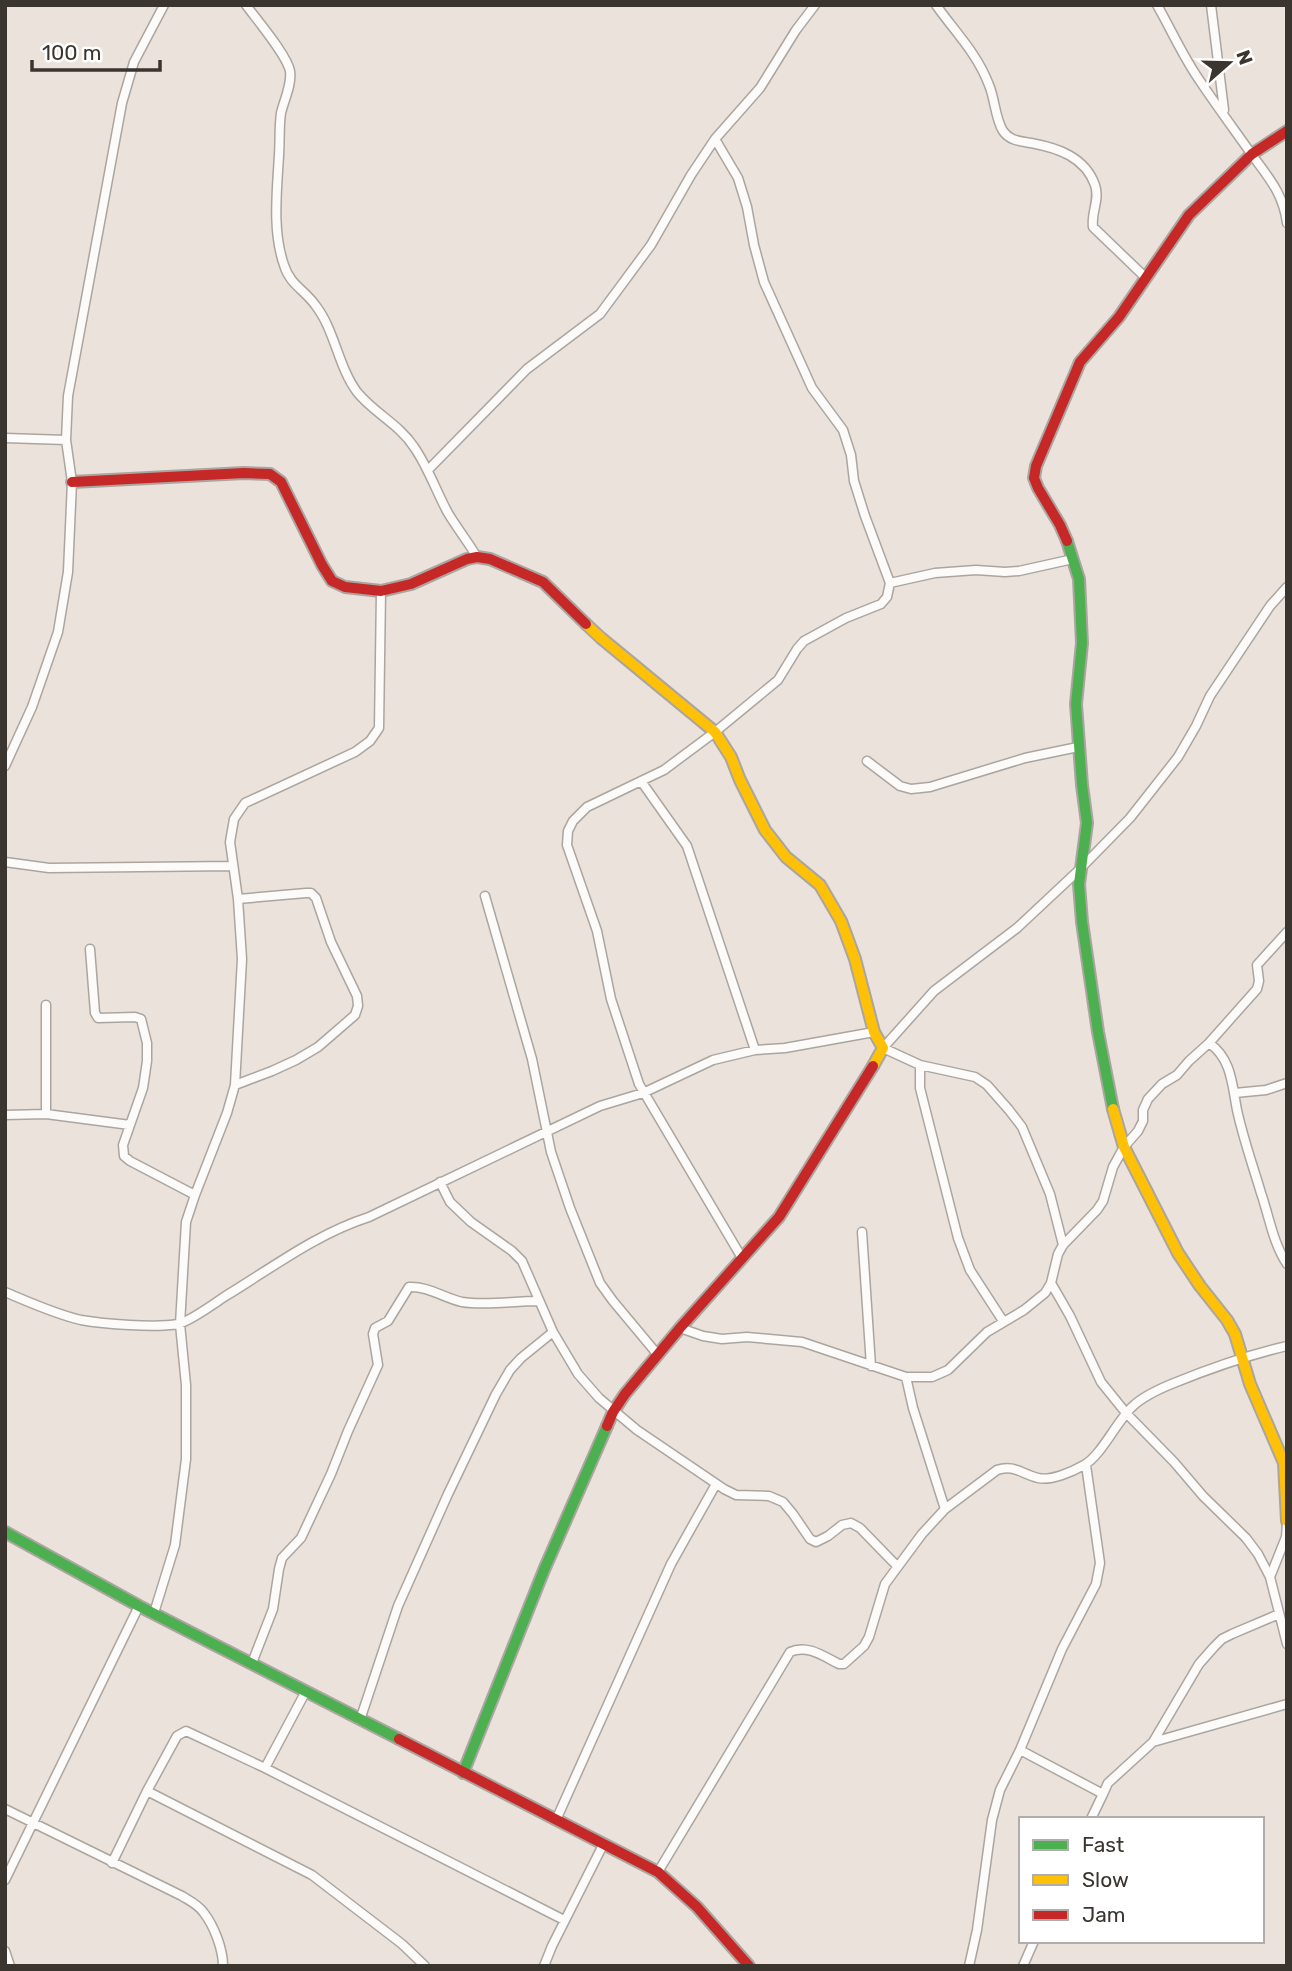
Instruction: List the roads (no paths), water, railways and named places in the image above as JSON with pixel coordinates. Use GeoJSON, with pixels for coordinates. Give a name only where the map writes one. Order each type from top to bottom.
{"type":"FeatureCollection","features":[{"type":"Feature","properties":{"kind":"street"},"geometry":{"type":"LineString","coordinates":[[5,766],[32,708],[58,632],[68,572],[72,481],[66,440],[68,396],[122,103],[134,62],[164,5]]}},
{"type":"Feature","properties":{"kind":"street"},"geometry":{"type":"LineString","coordinates":[[246,5],[290,69],[281,114],[277,192],[278,247],[285,269],[291,281],[317,306],[356,391],[413,445],[448,513],[477,557]]}},
{"type":"Feature","properties":{"kind":"street"},"geometry":{"type":"LineString","coordinates":[[428,470],[527,369],[600,314],[651,245],[715,139],[760,88],[796,30],[816,5]]}},
{"type":"Feature","properties":{"kind":"street"},"geometry":{"type":"LineString","coordinates":[[936,5],[964,40],[989,84],[1002,130],[1011,139],[1054,148],[1072,155],[1088,171],[1096,186],[1093,226],[1145,277]]}},
{"type":"Feature","properties":{"kind":"street"},"geometry":{"type":"LineString","coordinates":[[1157,5],[1181,51],[1266,171],[1279,193],[1287,223]]}},
{"type":"Feature","properties":{"kind":"street"},"geometry":{"type":"LineString","coordinates":[[1211,5],[1224,113]]}},
{"type":"Feature","properties":{"kind":"street"},"geometry":{"type":"LineString","coordinates":[[1270,1577],[1286,1537],[1284,1463],[1259,1406],[1235,1334],[1178,1253],[1124,1147],[1110,1099],[1082,922],[1079,884],[1087,822],[1076,704],[1083,643],[1079,579],[1060,525],[1034,478],[1036,466],[1080,362],[1119,317],[1189,215],[1252,154],[1287,131]]}},
{"type":"Feature","properties":{"kind":"street"},"geometry":{"type":"LineString","coordinates":[[715,139],[738,178],[764,282],[812,388],[843,430],[851,455],[854,481],[890,583],[887,597],[881,604],[846,618],[804,641],[778,680],[664,770],[587,807],[573,821],[568,831],[567,845],[597,931],[611,999],[643,1093],[742,1258]]}},
{"type":"Feature","properties":{"kind":"street"},"geometry":{"type":"LineString","coordinates":[[5,438],[66,440]]}},
{"type":"Feature","properties":{"kind":"street"},"geometry":{"type":"LineString","coordinates":[[72,481],[271,474],[281,482],[332,581],[345,587],[381,591],[411,584],[477,557],[490,559],[543,582],[601,638],[715,732],[732,757],[740,780],[765,830],[786,857],[820,885],[841,920],[855,959],[874,1031],[883,1048],[920,1065],[975,1077],[987,1085],[1022,1127],[1049,1194],[1063,1245]]}},
{"type":"Feature","properties":{"kind":"street"},"geometry":{"type":"LineString","coordinates":[[890,583],[934,573],[976,570],[1004,572],[1073,559]]}},
{"type":"Feature","properties":{"kind":"street"},"geometry":{"type":"LineString","coordinates":[[463,1773],[544,1570],[613,1412],[625,1394],[779,1217],[883,1048],[934,990],[1017,928],[1130,818],[1164,776],[1196,726],[1210,696],[1270,606],[1287,587]]}},
{"type":"Feature","properties":{"kind":"street"},"geometry":{"type":"LineString","coordinates":[[154,1613],[175,1545],[186,1459],[186,1385],[180,1324],[186,1222],[227,1113],[234,1085],[242,959],[238,899],[230,842],[234,819],[245,803],[355,752],[370,741],[379,728],[381,591]]}},
{"type":"Feature","properties":{"kind":"street"},"geometry":{"type":"LineString","coordinates":[[867,761],[900,786],[911,789],[930,787],[1025,758],[1078,747]]}},
{"type":"Feature","properties":{"kind":"street"},"geometry":{"type":"LineString","coordinates":[[642,781],[687,845],[755,1050]]}},
{"type":"Feature","properties":{"kind":"street"},"geometry":{"type":"LineString","coordinates":[[5,862],[49,868],[233,866]]}},
{"type":"Feature","properties":{"kind":"street"},"geometry":{"type":"LineString","coordinates":[[234,1085],[272,1071],[318,1047],[355,1015],[358,1006],[357,996],[331,942],[316,898],[311,893],[238,899]]}},
{"type":"Feature","properties":{"kind":"street"},"geometry":{"type":"LineString","coordinates":[[485,896],[532,1059],[551,1152],[570,1208],[594,1269],[613,1301],[657,1356]]}},
{"type":"Feature","properties":{"kind":"street"},"geometry":{"type":"LineString","coordinates":[[680,1328],[722,1339],[747,1337],[802,1342],[906,1377],[932,1377],[948,1370],[987,1332],[1024,1310],[1045,1293],[1051,1283],[1054,1266],[1063,1245],[1103,1201],[1113,1167],[1124,1147],[1138,1131],[1148,1099],[1209,1043],[1257,989],[1257,965],[1287,932]]}},
{"type":"Feature","properties":{"kind":"street"},"geometry":{"type":"LineString","coordinates":[[90,949],[95,1013],[98,1018],[141,1019],[147,1043],[143,1088],[123,1145],[124,1156],[195,1195]]}},
{"type":"Feature","properties":{"kind":"street"},"geometry":{"type":"LineString","coordinates":[[46,1005],[46,1114]]}},
{"type":"Feature","properties":{"kind":"street"},"geometry":{"type":"LineString","coordinates":[[5,1292],[80,1320],[139,1325],[180,1324],[324,1235],[369,1217],[600,1106],[643,1093],[713,1060],[755,1050],[785,1048],[874,1031]]}},
{"type":"Feature","properties":{"kind":"street"},"geometry":{"type":"LineString","coordinates":[[1209,1043],[1222,1057],[1230,1072],[1237,1109],[1277,1244],[1287,1264]]}},
{"type":"Feature","properties":{"kind":"street"},"geometry":{"type":"LineString","coordinates":[[920,1065],[920,1088],[958,1238],[970,1270],[1003,1321]]}},
{"type":"Feature","properties":{"kind":"street"},"geometry":{"type":"LineString","coordinates":[[1235,1093],[1266,1090],[1287,1083]]}},
{"type":"Feature","properties":{"kind":"street"},"geometry":{"type":"LineString","coordinates":[[5,1115],[46,1114],[130,1125]]}},
{"type":"Feature","properties":{"kind":"street"},"geometry":{"type":"LineString","coordinates":[[440,1182],[450,1202],[471,1222],[522,1261],[553,1332],[578,1374],[613,1412],[668,1452],[736,1495],[769,1496],[783,1502],[810,1539],[816,1542],[842,1525],[851,1524],[860,1528],[897,1566]]}},
{"type":"Feature","properties":{"kind":"street"},"geometry":{"type":"LineString","coordinates":[[862,1232],[871,1366]]}},
{"type":"Feature","properties":{"kind":"street"},"geometry":{"type":"LineString","coordinates":[[1051,1283],[1101,1382],[1203,1496],[1246,1538],[1270,1577],[1287,1644]]}},
{"type":"Feature","properties":{"kind":"street"},"geometry":{"type":"LineString","coordinates":[[252,1662],[273,1609],[282,1558],[301,1538],[378,1365],[373,1334],[375,1328],[388,1321],[405,1290],[409,1287],[431,1291],[475,1304],[538,1301]]}},
{"type":"Feature","properties":{"kind":"street"},"geometry":{"type":"LineString","coordinates":[[360,1720],[398,1606],[496,1394],[516,1364],[553,1332]]}},
{"type":"Feature","properties":{"kind":"street"},"geometry":{"type":"LineString","coordinates":[[658,1872],[790,1653],[805,1649],[839,1664],[849,1660],[864,1646],[869,1637],[882,1592],[897,1566],[945,1509],[1004,1467],[1045,1479],[1086,1465],[1126,1413],[1143,1398],[1161,1388],[1243,1357],[1287,1346]]}},
{"type":"Feature","properties":{"kind":"street"},"geometry":{"type":"LineString","coordinates":[[906,1377],[945,1509]]}},
{"type":"Feature","properties":{"kind":"street"},"geometry":{"type":"LineString","coordinates":[[969,1966],[977,1930],[992,1820],[1000,1790],[1020,1750],[1062,1649],[1096,1584],[1100,1563],[1086,1465]]}},
{"type":"Feature","properties":{"kind":"street"},"geometry":{"type":"LineString","coordinates":[[556,1820],[671,1564],[716,1484]]}},
{"type":"Feature","properties":{"kind":"street"},"geometry":{"type":"LineString","coordinates":[[5,1532],[139,1606],[658,1872],[697,1907],[749,1966]]}},
{"type":"Feature","properties":{"kind":"street"},"geometry":{"type":"LineString","coordinates":[[5,1880],[139,1606]]}},
{"type":"Feature","properties":{"kind":"street"},"geometry":{"type":"LineString","coordinates":[[1092,1817],[1108,1783],[1153,1742],[1199,1664],[1214,1647],[1222,1639],[1279,1614]]}},
{"type":"Feature","properties":{"kind":"street"},"geometry":{"type":"LineString","coordinates":[[265,1768],[306,1691]]}},
{"type":"Feature","properties":{"kind":"street"},"geometry":{"type":"LineString","coordinates":[[1153,1742],[1287,1704]]}},
{"type":"Feature","properties":{"kind":"street"},"geometry":{"type":"LineString","coordinates":[[112,1863],[177,1736],[186,1731],[265,1768],[565,1920]]}},
{"type":"Feature","properties":{"kind":"street"},"geometry":{"type":"LineString","coordinates":[[1020,1750],[1102,1794]]}},
{"type":"Feature","properties":{"kind":"street"},"geometry":{"type":"LineString","coordinates":[[147,1791],[312,1875],[402,1944],[425,1966]]}},
{"type":"Feature","properties":{"kind":"street"},"geometry":{"type":"LineString","coordinates":[[5,1809],[198,1906],[208,1919],[220,1947],[223,1966]]}},
{"type":"Feature","properties":{"kind":"street"},"geometry":{"type":"LineString","coordinates":[[544,1966],[604,1843]]}},
{"type":"Feature","properties":{"kind":"street"},"geometry":{"type":"LineString","coordinates":[[1023,1966],[1033,1943]]}},
{"type":"Feature","properties":{"kind":"street"},"geometry":{"type":"LineString","coordinates":[[5,1951],[10,1966]]}}]}
